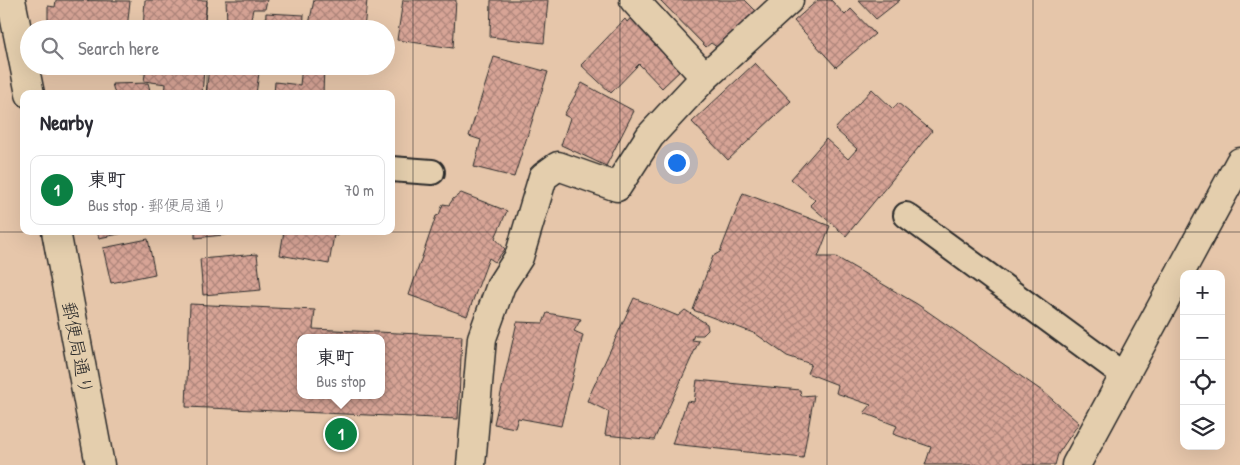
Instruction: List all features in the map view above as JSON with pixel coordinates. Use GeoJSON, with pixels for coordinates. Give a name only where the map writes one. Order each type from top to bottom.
{"type":"FeatureCollection","features":[{"type":"Feature","properties":{"kind":"street"},"geometry":{"type":"LineString","coordinates":[[11,0],[20,45]]}},
{"type":"Feature","properties":{"kind":"street"},"geometry":{"type":"LineString","coordinates":[[634,0],[705,77]]}},
{"type":"Feature","properties":{"kind":"street"},"geometry":{"type":"LineString","coordinates":[[471,465],[482,338],[501,285],[519,257],[542,177],[558,166],[617,187],[650,136],[705,77],[788,0]]}},
{"type":"Feature","properties":{"kind":"street"},"geometry":{"type":"LineString","coordinates":[[26,75],[29,90]]}},
{"type":"Feature","properties":{"kind":"street"},"geometry":{"type":"LineString","coordinates":[[1076,465],[1240,162]]}},
{"type":"Feature","properties":{"kind":"street","name":"郵便局通り"},"geometry":{"type":"LineString","coordinates":[[57,235],[100,465]]}},
{"type":"Feature","properties":{"kind":"lane"},"geometry":{"type":"LineString","coordinates":[[395,169],[432,172]]}},
{"type":"Feature","properties":{"kind":"lane"},"geometry":{"type":"LineString","coordinates":[[906,215],[1125,376]]}},
{"type":"Feature","properties":{"kind":"building"},"geometry":{"type":"Polygon","coordinates":[[[56,0],[130,1],[128,20],[48,20],[48,6],[55,7],[56,0]]]}},
{"type":"Feature","properties":{"kind":"building"},"geometry":{"type":"Polygon","coordinates":[[[145,0],[207,1],[205,20],[144,20],[145,0]]]}},
{"type":"Feature","properties":{"kind":"building"},"geometry":{"type":"Polygon","coordinates":[[[226,0],[267,0],[265,9],[253,9],[251,20],[227,20],[226,0]]]}},
{"type":"Feature","properties":{"kind":"building"},"geometry":{"type":"Polygon","coordinates":[[[314,0],[367,0],[365,20],[310,20],[314,0]]]}},
{"type":"Feature","properties":{"kind":"building"},"geometry":{"type":"Polygon","coordinates":[[[403,0],[456,0],[453,48],[397,40],[403,0]]]}},
{"type":"Feature","properties":{"kind":"building"},"geometry":{"type":"Polygon","coordinates":[[[491,0],[548,0],[544,43],[490,37],[491,0]]]}},
{"type":"Feature","properties":{"kind":"building"},"geometry":{"type":"Polygon","coordinates":[[[660,0],[745,0],[758,13],[718,48],[711,43],[706,47],[660,0]]]}},
{"type":"Feature","properties":{"kind":"building"},"geometry":{"type":"Polygon","coordinates":[[[818,0],[831,0],[845,15],[851,9],[875,34],[836,67],[794,21],[818,0]]]}},
{"type":"Feature","properties":{"kind":"building"},"geometry":{"type":"Polygon","coordinates":[[[858,0],[900,0],[876,19],[858,0]]]}},
{"type":"Feature","properties":{"kind":"building"},"geometry":{"type":"Polygon","coordinates":[[[266,13],[304,15],[304,20],[266,20],[266,13]]]}},
{"type":"Feature","properties":{"kind":"building"},"geometry":{"type":"Polygon","coordinates":[[[634,14],[683,68],[662,88],[639,64],[611,93],[581,65],[625,19],[627,22],[634,14]]]}},
{"type":"Feature","properties":{"kind":"building"},"geometry":{"type":"Polygon","coordinates":[[[494,57],[548,72],[514,177],[474,167],[481,140],[469,136],[494,57]]]}},
{"type":"Feature","properties":{"kind":"building"},"geometry":{"type":"Polygon","coordinates":[[[755,63],[791,101],[728,160],[692,122],[755,63]]]}},
{"type":"Feature","properties":{"kind":"building"},"geometry":{"type":"Polygon","coordinates":[[[145,75],[204,75],[202,90],[165,90],[166,84],[144,81],[145,75]]]}},
{"type":"Feature","properties":{"kind":"building"},"geometry":{"type":"Polygon","coordinates":[[[208,75],[259,75],[257,90],[206,90],[208,75]]]}},
{"type":"Feature","properties":{"kind":"building"},"geometry":{"type":"Polygon","coordinates":[[[301,75],[324,75],[323,90],[274,90],[275,82],[300,85],[301,75]]]}},
{"type":"Feature","properties":{"kind":"building"},"geometry":{"type":"Polygon","coordinates":[[[148,83],[150,90],[114,90],[112,84],[148,83]]]}},
{"type":"Feature","properties":{"kind":"building"},"geometry":{"type":"Polygon","coordinates":[[[582,83],[634,111],[606,166],[561,145],[570,118],[564,115],[582,83]]]}},
{"type":"Feature","properties":{"kind":"building"},"geometry":{"type":"Polygon","coordinates":[[[872,89],[893,109],[898,103],[932,131],[846,236],[810,205],[815,200],[791,179],[826,139],[848,159],[857,149],[835,129],[872,89]]]}},
{"type":"Feature","properties":{"kind":"building"},"geometry":{"type":"Polygon","coordinates":[[[461,193],[507,211],[495,238],[505,249],[495,262],[489,258],[467,316],[409,295],[436,216],[439,215],[443,204],[449,205],[461,193]]]}},
{"type":"Feature","properties":{"kind":"building"},"geometry":{"type":"Polygon","coordinates":[[[743,193],[830,226],[818,257],[836,257],[917,304],[1045,393],[1079,423],[1058,454],[1055,465],[925,465],[931,447],[893,434],[897,426],[864,413],[871,405],[836,393],[838,385],[807,373],[811,364],[787,356],[756,334],[693,310],[713,256],[720,252],[743,193]]]}},
{"type":"Feature","properties":{"kind":"building"},"geometry":{"type":"Polygon","coordinates":[[[98,235],[114,235],[99,238],[98,235]]]}},
{"type":"Feature","properties":{"kind":"building"},"geometry":{"type":"Polygon","coordinates":[[[195,235],[223,235],[195,238],[195,235]]]}},
{"type":"Feature","properties":{"kind":"building"},"geometry":{"type":"Polygon","coordinates":[[[283,235],[334,235],[329,264],[280,255],[283,235]]]}},
{"type":"Feature","properties":{"kind":"building"},"geometry":{"type":"Polygon","coordinates":[[[148,239],[155,274],[111,283],[103,248],[148,239]]]}},
{"type":"Feature","properties":{"kind":"building"},"geometry":{"type":"Polygon","coordinates":[[[257,254],[261,290],[203,295],[200,259],[257,254]]]}},
{"type":"Feature","properties":{"kind":"building"},"geometry":{"type":"Polygon","coordinates":[[[634,298],[678,316],[685,310],[707,324],[708,330],[703,335],[694,335],[692,340],[699,341],[654,440],[605,435],[609,412],[587,401],[634,298]]]}},
{"type":"Feature","properties":{"kind":"building"},"geometry":{"type":"Polygon","coordinates":[[[190,304],[315,310],[313,329],[462,336],[458,419],[186,407],[190,304]]]}},
{"type":"Feature","properties":{"kind":"building"},"geometry":{"type":"Polygon","coordinates":[[[547,313],[581,319],[574,331],[583,335],[561,426],[518,418],[515,428],[494,424],[517,322],[543,323],[547,313]]]}},
{"type":"Feature","properties":{"kind":"building"},"geometry":{"type":"Polygon","coordinates":[[[697,380],[800,390],[801,396],[814,395],[803,458],[672,444],[687,401],[694,402],[697,380]]]}},
{"type":"Feature","properties":{"kind":"place","name":"東町"},"geometry":{"type":"Point","coordinates":[341,434]}}]}
